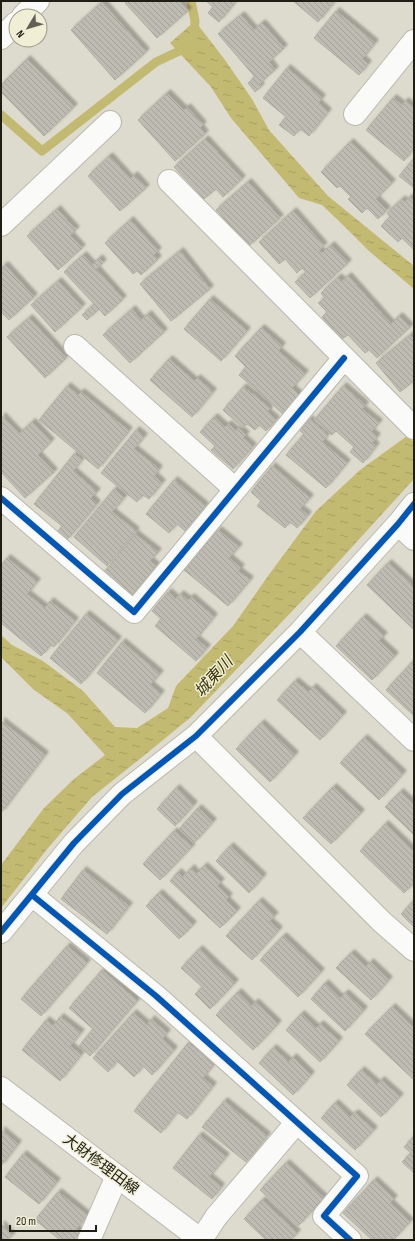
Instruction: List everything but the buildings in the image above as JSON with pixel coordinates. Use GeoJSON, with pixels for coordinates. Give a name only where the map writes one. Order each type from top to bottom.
{"type":"FeatureCollection","features":[{"type":"Feature","properties":{"kind":"street"},"geometry":{"type":"LineString","coordinates":[[355,114],[414,40]]}},
{"type":"Feature","properties":{"kind":"street"},"geometry":{"type":"LineString","coordinates":[[1,226],[110,122]]}},
{"type":"Feature","properties":{"kind":"street"},"geometry":{"type":"LineString","coordinates":[[169,181],[411,424]]}},
{"type":"Feature","properties":{"kind":"street"},"geometry":{"type":"LineString","coordinates":[[75,346],[235,490]]}},
{"type":"Feature","properties":{"kind":"street"},"geometry":{"type":"LineString","coordinates":[[1,498],[134,612],[344,358]]}},
{"type":"Feature","properties":{"kind":"street"},"geometry":{"type":"LineString","coordinates":[[1,932],[74,843],[122,794],[196,736],[300,632],[398,524],[414,504]]}},
{"type":"Feature","properties":{"kind":"street"},"geometry":{"type":"LineString","coordinates":[[398,524],[414,539]]}},
{"type":"Feature","properties":{"kind":"street"},"geometry":{"type":"LineString","coordinates":[[300,632],[414,740]]}},
{"type":"Feature","properties":{"kind":"street"},"geometry":{"type":"LineString","coordinates":[[196,736],[382,922],[414,950]]}},
{"type":"Feature","properties":{"kind":"street"},"geometry":{"type":"LineString","coordinates":[[32,895],[156,996],[357,1176],[324,1216],[350,1240]]}},
{"type":"Feature","properties":{"kind":"street","name":"大財修理田線"},"geometry":{"type":"LineString","coordinates":[[1,1088],[201,1240]]}},
{"type":"Feature","properties":{"kind":"street"},"geometry":{"type":"LineString","coordinates":[[201,1240],[216,1217],[297,1122]]}},
{"type":"Feature","properties":{"kind":"street"},"geometry":{"type":"LineString","coordinates":[[89,1239],[116,1176]]}},
{"type":"Feature","properties":{"kind":"water"},"geometry":{"type":"Polygon","coordinates":[[[195,21],[225,60],[252,99],[269,130],[328,196],[414,266],[414,289],[369,251],[322,205],[299,198],[231,118],[211,87],[170,43],[195,21]]]}},
{"type":"Feature","properties":{"kind":"water","name":"城東川"},"geometry":{"type":"Polygon","coordinates":[[[407,436],[414,442],[414,479],[321,581],[191,717],[92,797],[48,848],[1,908],[1,865],[44,808],[74,779],[105,755],[68,714],[33,689],[1,657],[1,635],[12,645],[43,661],[83,691],[115,727],[137,728],[168,708],[176,686],[233,626],[316,511],[360,470],[407,436]]]}},
{"type":"Feature","properties":{"kind":"waterway"},"geometry":{"type":"LineString","coordinates":[[191,1],[195,21],[194,34]]}},
{"type":"Feature","properties":{"kind":"waterway"},"geometry":{"type":"LineString","coordinates":[[1,115],[42,151],[156,62],[190,46]]}},
{"type":"Feature","properties":{"kind":"cycle path"},"geometry":{"type":"LineString","coordinates":[[1,498],[134,612],[344,358]]}},
{"type":"Feature","properties":{"kind":"cycle path"},"geometry":{"type":"LineString","coordinates":[[1,932],[74,843],[122,794],[196,736],[300,632],[398,524],[414,504]]}},
{"type":"Feature","properties":{"kind":"cycle path"},"geometry":{"type":"LineString","coordinates":[[32,895],[156,996],[357,1176],[324,1216],[350,1240]]}}]}
